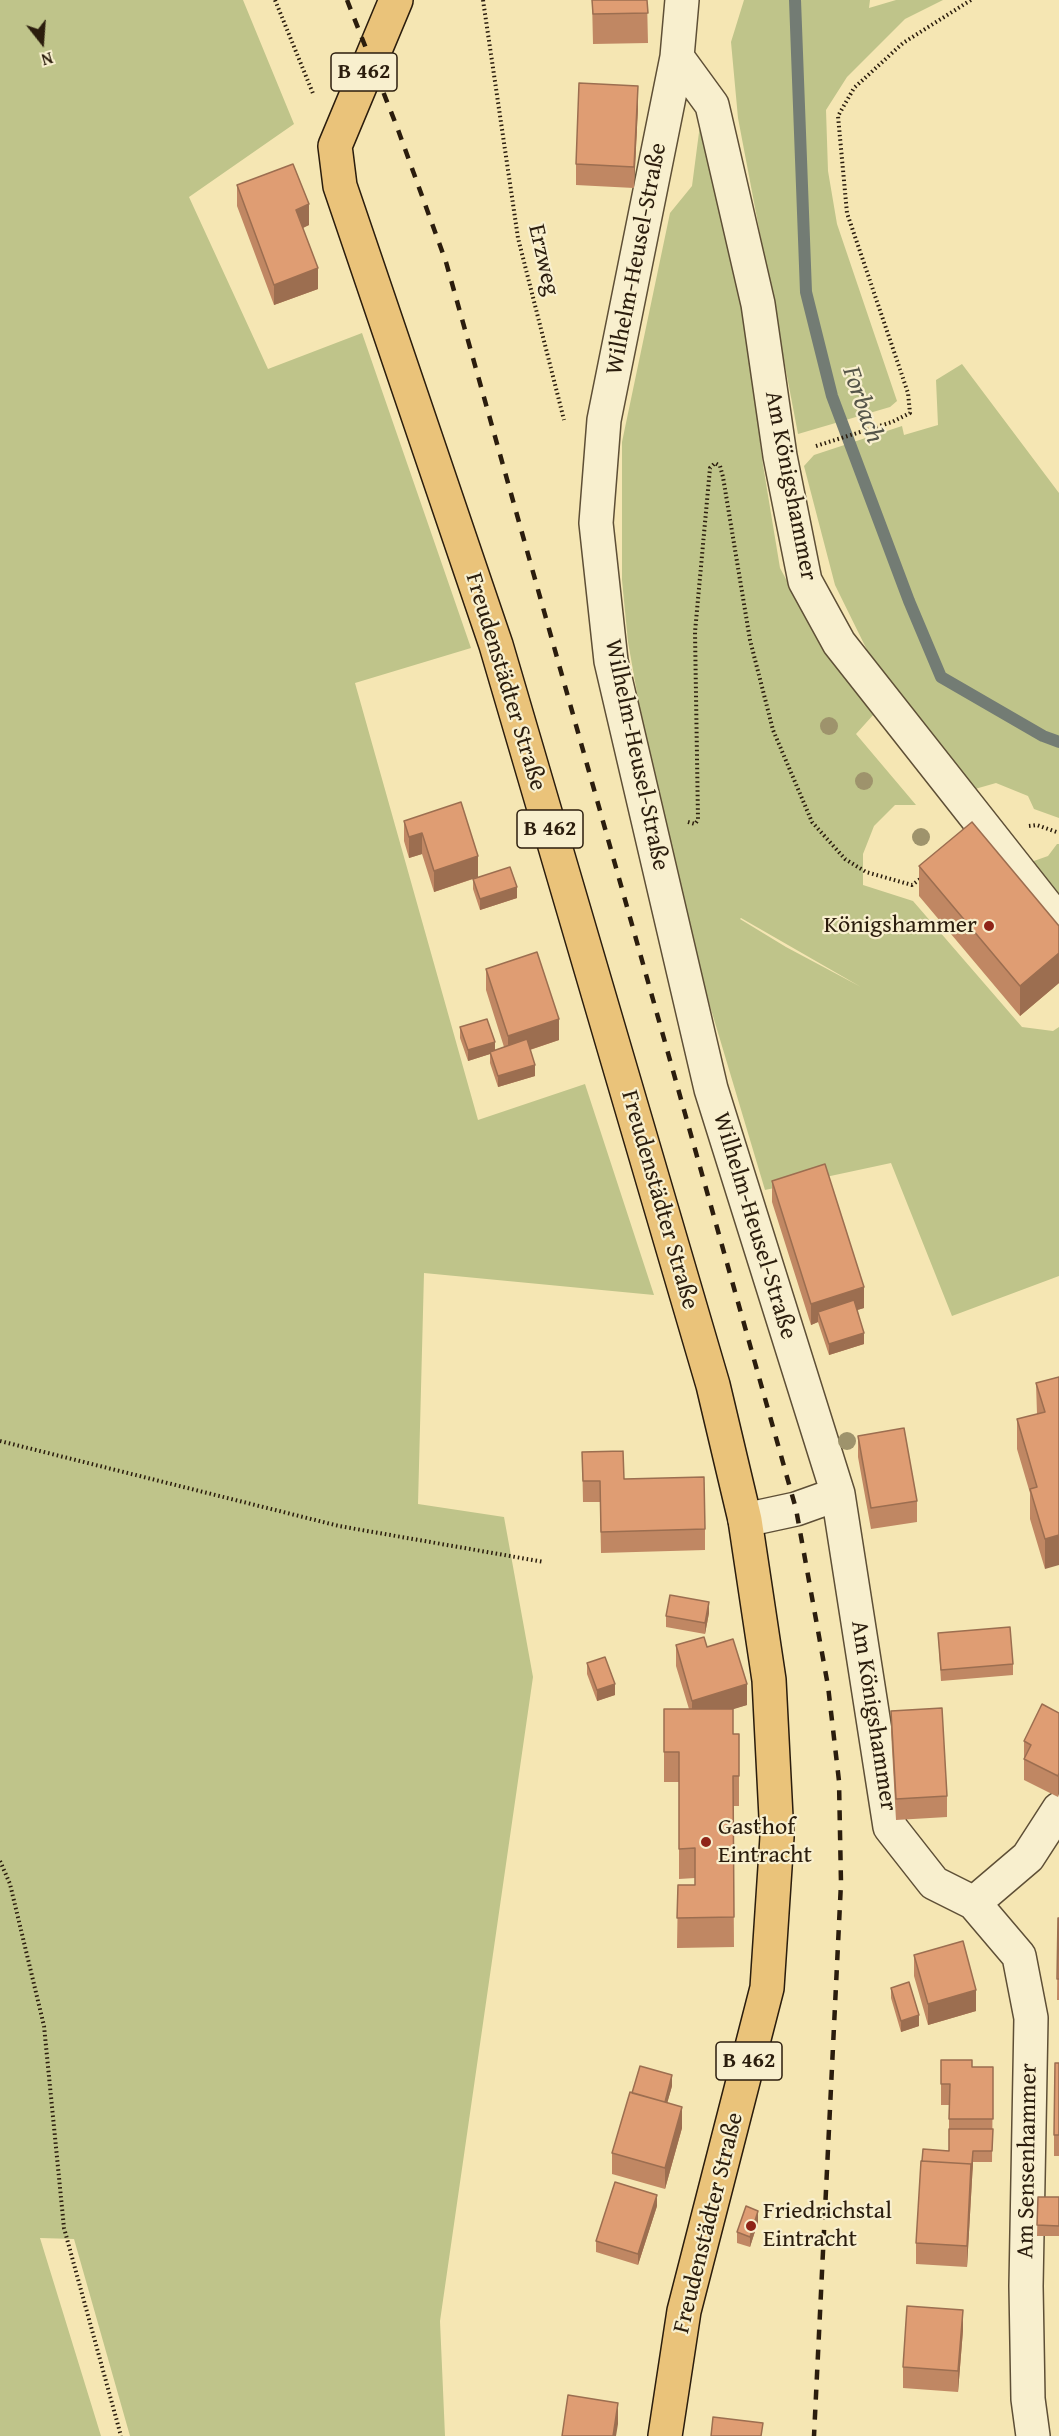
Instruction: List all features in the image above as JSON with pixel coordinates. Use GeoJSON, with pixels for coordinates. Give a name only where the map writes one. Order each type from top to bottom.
{"type":"FeatureCollection","features":[{"type":"Feature","properties":{"kind":"main road","name":"Freudenstädter Straße"},"geometry":{"type":"LineString","coordinates":[[396,0],[335,146],[340,186],[496,645],[713,1385],[746,1520],[769,1680],[777,1837],[767,1988],[684,2311],[665,2436]]}},
{"type":"Feature","properties":{"kind":"street","name":"Wilhelm-Heusel-Straße"},"geometry":{"type":"LineString","coordinates":[[682,0],[677,57],[604,420],[596,523],[598,546],[611,661],[711,1089],[838,1494]]}},
{"type":"Feature","properties":{"kind":"street","name":"Am Königshammer"},"geometry":{"type":"LineString","coordinates":[[677,57],[712,105],[758,304],[780,456],[805,581],[839,643],[1059,922]]}},
{"type":"Feature","properties":{"kind":"street","name":"Am Königshammer"},"geometry":{"type":"LineString","coordinates":[[838,1494],[890,1827],[934,1883],[974,1903]]}},
{"type":"Feature","properties":{"kind":"street"},"geometry":{"type":"LineString","coordinates":[[746,1520],[796,1509],[838,1494]]}},
{"type":"Feature","properties":{"kind":"street"},"geometry":{"type":"LineString","coordinates":[[974,1903],[1028,1857],[1059,1809]]}},
{"type":"Feature","properties":{"kind":"street","name":"Am Sensenhammer"},"geometry":{"type":"LineString","coordinates":[[974,1903],[1018,1956],[1030,2018],[1026,2286],[1028,2399],[1033,2436]]}},
{"type":"Feature","properties":{"kind":"path"},"geometry":{"type":"LineString","coordinates":[[274,0],[335,146]]}},
{"type":"Feature","properties":{"kind":"path","name":"Erzweg"},"geometry":{"type":"LineString","coordinates":[[483,0],[518,238],[566,429]]}},
{"type":"Feature","properties":{"kind":"path"},"geometry":{"type":"LineString","coordinates":[[806,449],[892,422],[910,413],[909,393],[847,213],[838,116],[854,88],[903,43],[971,0]]}},
{"type":"Feature","properties":{"kind":"path"},"geometry":{"type":"LineString","coordinates":[[686,814],[688,823],[695,824],[698,820],[699,806],[695,632],[710,468],[716,463],[720,466],[723,477],[750,640],[773,730],[812,822],[845,859],[866,872],[912,885],[931,872]]}},
{"type":"Feature","properties":{"kind":"path"},"geometry":{"type":"LineString","coordinates":[[986,832],[1037,825],[1059,833]]}},
{"type":"Feature","properties":{"kind":"path"},"geometry":{"type":"LineString","coordinates":[[0,1441],[339,1526],[543,1562]]}},
{"type":"Feature","properties":{"kind":"path"},"geometry":{"type":"LineString","coordinates":[[0,1861],[10,1884],[44,2026],[64,2228],[121,2436]]}},
{"type":"Feature","properties":{"kind":"green space"},"geometry":{"type":"Polygon","coordinates":[[[0,0],[243,0],[294,124],[189,197],[268,369],[362,333],[471,648],[355,683],[478,1120],[585,1084],[654,1295],[424,1273],[418,1504],[504,1517],[533,1677],[440,2321],[445,2436],[130,2436],[74,2239],[40,2238],[101,2436],[0,2436],[0,0]]]}},
{"type":"Feature","properties":{"kind":"green space"},"geometry":{"type":"Polygon","coordinates":[[[744,0],[870,0],[869,8],[896,0],[943,0],[905,19],[847,77],[826,110],[828,171],[837,224],[897,401],[890,407],[798,434],[738,118],[731,42],[744,0]]]}},
{"type":"Feature","properties":{"kind":"green space"},"geometry":{"type":"Polygon","coordinates":[[[701,117],[747,334],[763,465],[780,568],[814,631],[874,714],[856,734],[916,805],[895,805],[874,826],[863,854],[863,885],[913,901],[1022,1027],[1053,1031],[1059,1027],[1059,1276],[952,1316],[891,1163],[765,1190],[690,939],[653,783],[628,642],[622,580],[622,442],[670,213],[692,186],[701,117]],[[741,918],[786,947],[861,987],[741,918]]]}},
{"type":"Feature","properties":{"kind":"green space"},"geometry":{"type":"Polygon","coordinates":[[[962,364],[1059,493],[1059,818],[1034,809],[1028,796],[996,783],[975,789],[905,706],[867,650],[835,585],[804,466],[814,455],[902,426],[904,435],[938,425],[936,380],[962,364]]]}},
{"type":"Feature","properties":{"kind":"green space"},"geometry":{"type":"Polygon","coordinates":[[[1059,844],[1059,898],[1031,862],[1048,856],[1059,844]]]}},
{"type":"Feature","properties":{"kind":"building"},"geometry":{"type":"Polygon","coordinates":[[[592,0],[647,0],[648,13],[593,14],[592,0]]]}},
{"type":"Feature","properties":{"kind":"building"},"geometry":{"type":"Polygon","coordinates":[[[579,83],[638,86],[634,167],[576,164],[579,83]]]}},
{"type":"Feature","properties":{"kind":"building"},"geometry":{"type":"Polygon","coordinates":[[[293,164],[309,204],[296,210],[318,268],[274,285],[237,185],[293,164]]]}},
{"type":"Feature","properties":{"kind":"building"},"geometry":{"type":"Polygon","coordinates":[[[461,802],[478,856],[434,871],[422,833],[409,837],[404,821],[461,802]]]}},
{"type":"Feature","properties":{"kind":"building","name":"Königshammer"},"geometry":{"type":"Polygon","coordinates":[[[972,822],[1059,926],[1059,953],[1020,986],[919,866],[972,822]]]}},
{"type":"Feature","properties":{"kind":"building"},"geometry":{"type":"Polygon","coordinates":[[[510,867],[517,887],[480,899],[473,879],[510,867]]]}},
{"type":"Feature","properties":{"kind":"building"},"geometry":{"type":"Polygon","coordinates":[[[537,952],[559,1019],[508,1036],[486,969],[537,952]]]}},
{"type":"Feature","properties":{"kind":"building"},"geometry":{"type":"Polygon","coordinates":[[[487,1019],[495,1042],[468,1050],[460,1027],[487,1019]]]}},
{"type":"Feature","properties":{"kind":"building"},"geometry":{"type":"Polygon","coordinates":[[[527,1039],[535,1065],[498,1076],[490,1052],[527,1039]]]}},
{"type":"Feature","properties":{"kind":"building"},"geometry":{"type":"Polygon","coordinates":[[[825,1164],[864,1287],[811,1304],[772,1181],[825,1164]]]}},
{"type":"Feature","properties":{"kind":"building"},"geometry":{"type":"Polygon","coordinates":[[[854,1300],[864,1333],[829,1344],[818,1312],[854,1300]]]}},
{"type":"Feature","properties":{"kind":"building"},"geometry":{"type":"Polygon","coordinates":[[[1059,1377],[1059,1535],[1045,1539],[1030,1489],[1037,1487],[1017,1419],[1045,1412],[1036,1383],[1059,1377]]]}},
{"type":"Feature","properties":{"kind":"building"},"geometry":{"type":"Polygon","coordinates":[[[904,1428],[917,1501],[871,1508],[858,1436],[904,1428]]]}},
{"type":"Feature","properties":{"kind":"building"},"geometry":{"type":"Polygon","coordinates":[[[623,1451],[624,1479],[704,1477],[705,1529],[601,1532],[600,1481],[583,1481],[582,1452],[623,1451]]]}},
{"type":"Feature","properties":{"kind":"building"},"geometry":{"type":"Polygon","coordinates":[[[670,1595],[709,1602],[705,1623],[666,1616],[670,1595]]]}},
{"type":"Feature","properties":{"kind":"building"},"geometry":{"type":"Polygon","coordinates":[[[1010,1627],[1013,1664],[941,1670],[938,1633],[1010,1627]]]}},
{"type":"Feature","properties":{"kind":"building"},"geometry":{"type":"Polygon","coordinates":[[[704,1637],[707,1647],[733,1639],[747,1684],[692,1701],[676,1645],[704,1637]]]}},
{"type":"Feature","properties":{"kind":"building"},"geometry":{"type":"Polygon","coordinates":[[[605,1657],[615,1684],[597,1690],[587,1663],[605,1657]]]}},
{"type":"Feature","properties":{"kind":"building"},"geometry":{"type":"Polygon","coordinates":[[[1042,1704],[1059,1713],[1058,1776],[1024,1759],[1031,1745],[1024,1741],[1042,1704]]]}},
{"type":"Feature","properties":{"kind":"building"},"geometry":{"type":"Polygon","coordinates":[[[942,1708],[947,1796],[896,1799],[891,1711],[942,1708]]]}},
{"type":"Feature","properties":{"kind":"building","name":"Gasthof Eintracht"},"geometry":{"type":"Polygon","coordinates":[[[664,1709],[733,1709],[733,1734],[739,1734],[739,1776],[733,1776],[734,1917],[677,1918],[678,1885],[695,1885],[695,1848],[679,1849],[679,1752],[664,1752],[664,1709]]]}},
{"type":"Feature","properties":{"kind":"building"},"geometry":{"type":"Polygon","coordinates":[[[1058,1918],[1059,1979],[1057,1979],[1058,1918]]]}},
{"type":"Feature","properties":{"kind":"building"},"geometry":{"type":"Polygon","coordinates":[[[963,1941],[976,1990],[928,2004],[914,1955],[963,1941]]]}},
{"type":"Feature","properties":{"kind":"building"},"geometry":{"type":"Polygon","coordinates":[[[909,1982],[919,2015],[901,2021],[891,1988],[909,1982]]]}},
{"type":"Feature","properties":{"kind":"building"},"geometry":{"type":"Polygon","coordinates":[[[941,2060],[972,2060],[972,2067],[993,2067],[993,2119],[949,2119],[950,2084],[941,2084],[941,2060]]]}},
{"type":"Feature","properties":{"kind":"building"},"geometry":{"type":"Polygon","coordinates":[[[1055,2063],[1059,2063],[1059,2135],[1054,2135],[1055,2063]]]}},
{"type":"Feature","properties":{"kind":"building"},"geometry":{"type":"Polygon","coordinates":[[[640,2066],[672,2075],[665,2102],[632,2093],[640,2066]]]}},
{"type":"Feature","properties":{"kind":"building"},"geometry":{"type":"Polygon","coordinates":[[[630,2092],[682,2107],[665,2168],[612,2153],[630,2092]]]}},
{"type":"Feature","properties":{"kind":"building"},"geometry":{"type":"Polygon","coordinates":[[[949,2129],[993,2129],[992,2151],[973,2151],[971,2175],[971,2164],[922,2161],[923,2149],[949,2151],[949,2129]]]}},
{"type":"Feature","properties":{"kind":"building"},"geometry":{"type":"Polygon","coordinates":[[[921,2161],[971,2164],[967,2246],[916,2243],[921,2161]]]}},
{"type":"Feature","properties":{"kind":"building"},"geometry":{"type":"Polygon","coordinates":[[[615,2182],[657,2195],[638,2254],[596,2241],[615,2182]]]}},
{"type":"Feature","properties":{"kind":"building"},"geometry":{"type":"Polygon","coordinates":[[[1038,2197],[1059,2197],[1059,2226],[1037,2225],[1038,2197]]]}},
{"type":"Feature","properties":{"kind":"building"},"geometry":{"type":"Polygon","coordinates":[[[746,2206],[758,2211],[750,2237],[737,2232],[746,2206]]]}},
{"type":"Feature","properties":{"kind":"building"},"geometry":{"type":"Polygon","coordinates":[[[907,2306],[963,2310],[958,2371],[903,2367],[907,2306]]]}},
{"type":"Feature","properties":{"kind":"building"},"geometry":{"type":"Polygon","coordinates":[[[568,2395],[618,2403],[613,2436],[562,2436],[568,2395]]]}},
{"type":"Feature","properties":{"kind":"building"},"geometry":{"type":"Polygon","coordinates":[[[713,2417],[763,2423],[761,2436],[711,2436],[713,2417]]]}},
{"type":"Feature","properties":{"kind":"waterway","name":"Forbach"},"geometry":{"type":"LineString","coordinates":[[795,0],[806,292],[832,396],[909,601],[941,677],[1043,736],[1059,742]]}},
{"type":"Feature","properties":{"kind":"railway"},"geometry":{"type":"LineString","coordinates":[[347,0],[397,127],[446,262],[796,1509],[828,1686],[839,1781],[841,1883],[814,2436]]}},
{"type":"Feature","properties":{"kind":"place","name":"Königshammer"},"geometry":{"type":"Point","coordinates":[989,926]}},
{"type":"Feature","properties":{"kind":"place","name":"Gasthof Eintracht"},"geometry":{"type":"Point","coordinates":[706,1842]}},
{"type":"Feature","properties":{"kind":"place","name":"Friedrichstal Eintracht"},"geometry":{"type":"Point","coordinates":[751,2226]}}]}
